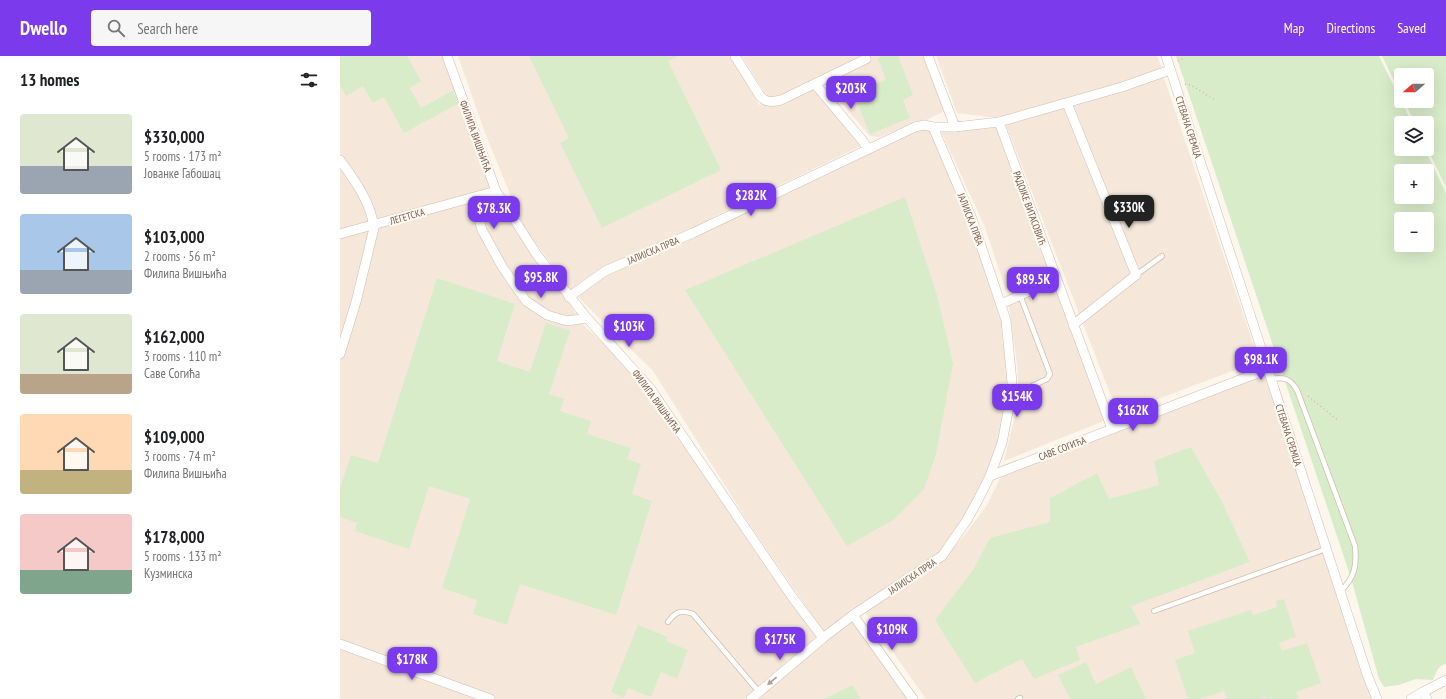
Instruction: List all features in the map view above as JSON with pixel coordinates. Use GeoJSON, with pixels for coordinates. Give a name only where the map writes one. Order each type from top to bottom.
{"type":"FeatureCollection","features":[{"type":"Feature","properties":{"kind":"street","name":"ФИЛИПА ВИШЊИЋА"},"geometry":{"type":"LineString","coordinates":[[447,56],[496,191],[537,255],[569,297],[650,388],[788,592],[823,638]]}},
{"type":"Feature","properties":{"kind":"street"},"geometry":{"type":"LineString","coordinates":[[735,56],[760,96],[767,101],[773,102],[815,84],[866,59]]}},
{"type":"Feature","properties":{"kind":"street"},"geometry":{"type":"LineString","coordinates":[[928,56],[956,127]]}},
{"type":"Feature","properties":{"kind":"street","name":"СТЕВАНА СРЕМЦА"},"geometry":{"type":"LineString","coordinates":[[1166,56],[1340,592],[1368,677],[1377,699]]}},
{"type":"Feature","properties":{"kind":"street"},"geometry":{"type":"LineString","coordinates":[[933,127],[956,127],[999,122],[1122,87],[1170,70]]}},
{"type":"Feature","properties":{"kind":"street"},"geometry":{"type":"LineString","coordinates":[[815,84],[868,149]]}},
{"type":"Feature","properties":{"kind":"street"},"geometry":{"type":"LineString","coordinates":[[1067,103],[1136,275],[1073,325]]}},
{"type":"Feature","properties":{"kind":"street","name":"РАДОЈКЕ ВИТАСОВИЋ"},"geometry":{"type":"LineString","coordinates":[[999,122],[1112,429]]}},
{"type":"Feature","properties":{"kind":"street","name":"ЈАЛИЈСКА ПРВА"},"geometry":{"type":"LineString","coordinates":[[569,297],[605,271],[693,233],[915,127],[924,125],[933,127],[972,219],[1006,320],[1012,382],[1011,396],[1002,443],[990,476],[967,520],[942,556],[823,638],[750,699]]}},
{"type":"Feature","properties":{"kind":"street"},"geometry":{"type":"LineString","coordinates":[[340,160],[358,186],[373,216],[374,225],[356,302],[340,354]]}},
{"type":"Feature","properties":{"kind":"street","name":"ЛЕГЕТСКА"},"geometry":{"type":"LineString","coordinates":[[340,234],[496,191]]}},
{"type":"Feature","properties":{"kind":"street"},"geometry":{"type":"LineString","coordinates":[[473,198],[482,230],[503,268],[526,301],[547,315],[567,321],[588,318]]}},
{"type":"Feature","properties":{"kind":"street"},"geometry":{"type":"LineString","coordinates":[[1001,304],[1056,278]]}},
{"type":"Feature","properties":{"kind":"street","name":"САВЕ СОГИЋА"},"geometry":{"type":"LineString","coordinates":[[990,476],[1268,369]]}},
{"type":"Feature","properties":{"kind":"street"},"geometry":{"type":"LineString","coordinates":[[853,616],[913,699]]}},
{"type":"Feature","properties":{"kind":"street"},"geometry":{"type":"LineString","coordinates":[[340,644],[490,699]]}},
{"type":"Feature","properties":{"kind":"street"},"geometry":{"type":"LineString","coordinates":[[1411,699],[1425,696],[1446,680]]}},
{"type":"Feature","properties":{"kind":"lane"},"geometry":{"type":"LineString","coordinates":[[1136,275],[1162,256]]}},
{"type":"Feature","properties":{"kind":"lane"},"geometry":{"type":"LineString","coordinates":[[1011,396],[1047,379],[1050,374],[1020,295]]}},
{"type":"Feature","properties":{"kind":"lane"},"geometry":{"type":"LineString","coordinates":[[1271,380],[1283,378],[1290,381],[1297,390],[1355,546],[1356,561],[1354,574],[1340,592]]}},
{"type":"Feature","properties":{"kind":"lane"},"geometry":{"type":"LineString","coordinates":[[1154,611],[1326,549]]}},
{"type":"Feature","properties":{"kind":"lane"},"geometry":{"type":"LineString","coordinates":[[668,622],[674,614],[679,612],[684,611],[693,614],[759,692]]}},
{"type":"Feature","properties":{"kind":"path"},"geometry":{"type":"LineString","coordinates":[[1175,82],[1190,85],[1215,100]]}},
{"type":"Feature","properties":{"kind":"path"},"geometry":{"type":"LineString","coordinates":[[1297,390],[1308,396],[1339,421]]}},
{"type":"Feature","properties":{"kind":"shaded area"},"geometry":{"type":"Polygon","coordinates":[[[340,56],[448,56],[495,190],[566,295],[579,321],[648,384],[818,636],[744,699],[340,699],[340,56]]]}},
{"type":"Feature","properties":{"kind":"shaded area"},"geometry":{"type":"Polygon","coordinates":[[[458,56],[730,56],[759,105],[817,84],[863,145],[717,215],[692,231],[928,125],[997,286],[1013,390],[993,464],[965,519],[947,546],[909,576],[825,634],[746,519],[653,371],[572,291],[524,228],[485,133],[458,56]]]}},
{"type":"Feature","properties":{"kind":"shaded area"},"geometry":{"type":"Polygon","coordinates":[[[742,56],[924,56],[945,111],[924,121],[908,125],[879,137],[870,136],[820,78],[811,85],[770,99],[764,92],[742,56]]]}},
{"type":"Feature","properties":{"kind":"shaded area"},"geometry":{"type":"Polygon","coordinates":[[[936,56],[1157,56],[1163,71],[998,118],[957,113],[936,56]]]}},
{"type":"Feature","properties":{"kind":"shaded area"},"geometry":{"type":"Polygon","coordinates":[[[1163,75],[1259,361],[1118,414],[1006,125],[1163,75]]]}},
{"type":"Feature","properties":{"kind":"shaded area"},"geometry":{"type":"Polygon","coordinates":[[[957,120],[999,127],[1054,271],[1006,290],[984,225],[939,127],[957,120]]]}},
{"type":"Feature","properties":{"kind":"shaded area"},"geometry":{"type":"Polygon","coordinates":[[[1057,281],[1111,418],[1004,461],[1019,398],[1017,364],[1008,299],[1057,281]]]}},
{"type":"Feature","properties":{"kind":"shaded area"},"geometry":{"type":"Polygon","coordinates":[[[1263,370],[1373,699],[926,699],[864,611],[941,561],[964,536],[987,505],[1004,470],[1263,370]]]}},
{"type":"Feature","properties":{"kind":"shaded area"},"geometry":{"type":"Polygon","coordinates":[[[853,620],[915,699],[757,699],[834,634],[853,620]]]}},
{"type":"Feature","properties":{"kind":"green space"},"geometry":{"type":"Polygon","coordinates":[[[340,56],[407,56],[421,81],[410,88],[421,108],[452,91],[459,103],[404,133],[384,97],[373,103],[363,86],[346,96],[340,85],[340,56]]]}},
{"type":"Feature","properties":{"kind":"green space"},"geometry":{"type":"Polygon","coordinates":[[[529,56],[679,56],[668,61],[721,170],[602,228],[560,143],[569,138],[529,56]]]}},
{"type":"Feature","properties":{"kind":"green space"},"geometry":{"type":"Polygon","coordinates":[[[882,56],[898,56],[913,95],[903,100],[910,118],[870,134],[853,93],[886,80],[878,58],[882,56]]]}},
{"type":"Feature","properties":{"kind":"green space"},"geometry":{"type":"Polygon","coordinates":[[[1176,56],[1379,56],[1394,86],[1394,108],[1405,108],[1409,116],[1394,116],[1394,156],[1428,156],[1432,164],[1394,164],[1394,204],[1434,204],[1434,168],[1446,193],[1446,664],[1439,668],[1433,680],[1416,679],[1399,685],[1384,687],[1379,679],[1351,578],[1176,56]]]}},
{"type":"Feature","properties":{"kind":"green space"},"geometry":{"type":"Polygon","coordinates":[[[1382,56],[1446,56],[1446,187],[1431,156],[1434,156],[1434,116],[1412,116],[1408,108],[1434,108],[1434,68],[1394,68],[1394,81],[1382,56]]]}},
{"type":"Feature","properties":{"kind":"green space"},"geometry":{"type":"Polygon","coordinates":[[[905,197],[937,295],[953,364],[936,454],[924,489],[893,520],[847,546],[685,290],[905,197]]]}},
{"type":"Feature","properties":{"kind":"green space"},"geometry":{"type":"Polygon","coordinates":[[[437,278],[515,304],[497,361],[530,372],[546,323],[570,331],[549,394],[564,399],[560,411],[591,421],[587,434],[631,448],[627,459],[641,464],[632,494],[652,501],[616,615],[520,584],[507,625],[473,614],[477,600],[442,588],[470,499],[429,486],[409,549],[355,531],[357,523],[340,517],[340,488],[351,455],[378,463],[437,278]]]}},
{"type":"Feature","properties":{"kind":"green space"},"geometry":{"type":"Polygon","coordinates":[[[1191,447],[1221,500],[1250,562],[1131,606],[1140,624],[1076,647],[1080,660],[1034,679],[1022,659],[975,683],[935,620],[973,570],[990,538],[1050,522],[1050,498],[1097,473],[1109,499],[1159,485],[1154,461],[1191,447]]]}},
{"type":"Feature","properties":{"kind":"green space"},"geometry":{"type":"Polygon","coordinates":[[[1284,599],[1296,637],[1279,643],[1282,651],[1307,643],[1321,683],[1296,692],[1298,699],[1266,699],[1265,697],[1260,699],[1227,699],[1224,691],[1200,699],[1188,699],[1175,660],[1195,653],[1188,631],[1251,610],[1253,615],[1277,607],[1276,601],[1284,599]]]}},
{"type":"Feature","properties":{"kind":"green space"},"geometry":{"type":"Polygon","coordinates":[[[638,625],[668,637],[666,641],[688,650],[677,679],[661,672],[651,697],[628,688],[624,698],[611,692],[638,625]]]}},
{"type":"Feature","properties":{"kind":"green space"},"geometry":{"type":"Polygon","coordinates":[[[1086,662],[1096,684],[1131,667],[1146,699],[1070,699],[1058,675],[1086,662]]]}},
{"type":"Feature","properties":{"kind":"green space"},"geometry":{"type":"Polygon","coordinates":[[[853,685],[860,699],[824,699],[853,685]]]}}]}
